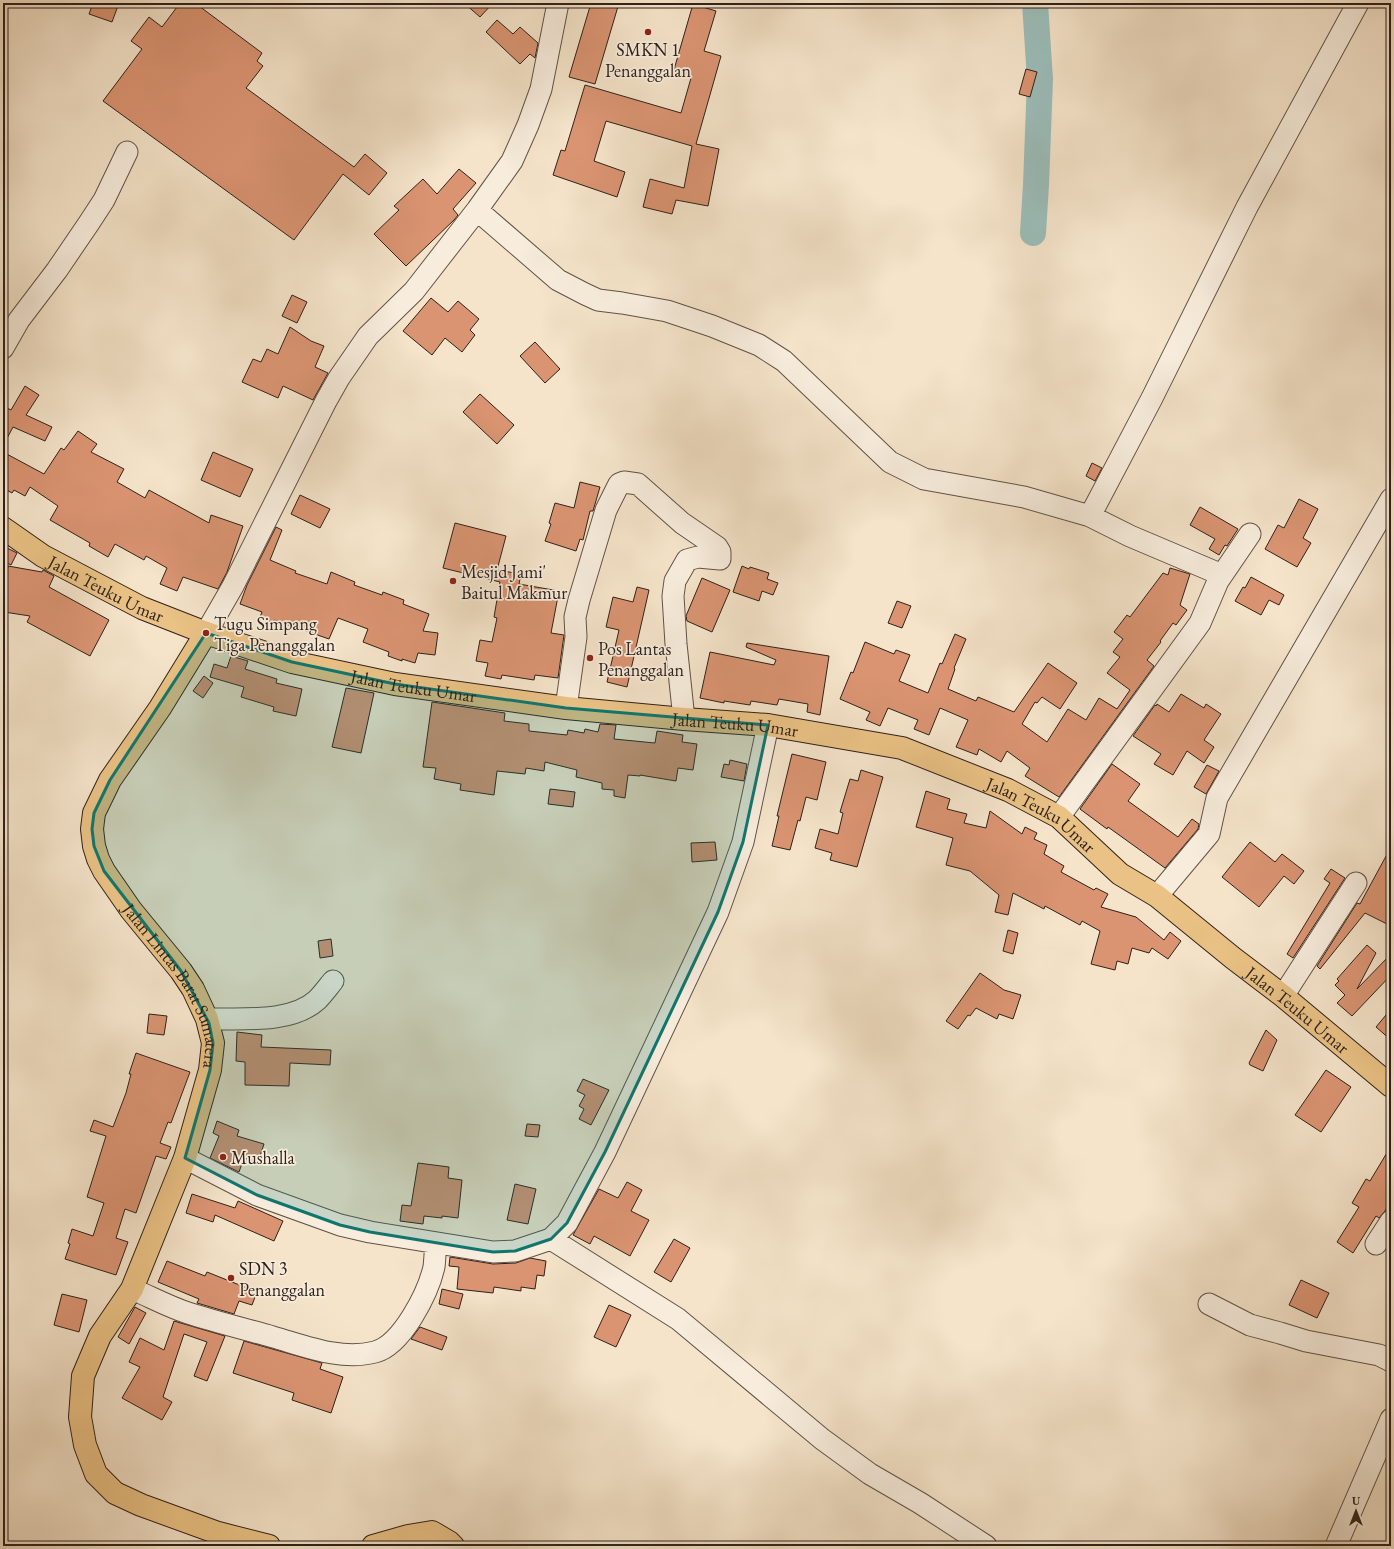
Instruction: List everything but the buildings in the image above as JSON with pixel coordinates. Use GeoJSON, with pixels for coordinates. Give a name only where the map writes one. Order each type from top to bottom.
{"type":"FeatureCollection","features":[{"type":"Feature","properties":{"kind":"highway","name":"Jalan Teuku Umar"},"geometry":{"type":"LineString","coordinates":[[3,528],[42,556],[142,608],[206,634],[292,662],[395,684],[566,708],[768,725],[902,748],[1008,790],[1059,817],[1120,874],[1157,896],[1391,1086]]}},
{"type":"Feature","properties":{"kind":"highway","name":"Jalan Lintas Barat Sumatera"},"geometry":{"type":"LineString","coordinates":[[206,634],[160,708],[110,780],[94,813],[92,829],[94,846],[104,871],[131,910],[181,971],[193,989],[207,1019],[212,1043],[210,1070],[185,1158],[132,1289],[100,1336],[83,1376],[80,1417],[85,1445],[96,1474],[115,1493],[141,1505],[218,1533],[270,1546]]}},
{"type":"Feature","properties":{"kind":"highway"},"geometry":{"type":"LineString","coordinates":[[373,1546],[408,1536],[432,1532],[450,1542],[453,1546]]}},
{"type":"Feature","properties":{"kind":"street"},"geometry":{"type":"LineString","coordinates":[[206,634],[233,586],[339,378],[368,336],[414,291],[477,210],[512,161],[528,125],[541,89],[558,3]]}},
{"type":"Feature","properties":{"kind":"street"},"geometry":{"type":"LineString","coordinates":[[1090,516],[1152,398],[1247,207],[1358,3]]}},
{"type":"Feature","properties":{"kind":"street"},"geometry":{"type":"LineString","coordinates":[[3,348],[19,320],[57,270],[104,200],[127,152]]}},
{"type":"Feature","properties":{"kind":"street"},"geometry":{"type":"LineString","coordinates":[[477,210],[558,280],[585,294],[598,300],[666,311],[712,326],[759,345],[784,361],[890,462],[924,479],[1024,497],[1090,516],[1130,536],[1215,572],[1218,575],[1218,581]]}},
{"type":"Feature","properties":{"kind":"street"},"geometry":{"type":"LineString","coordinates":[[566,708],[580,594],[610,499],[619,484],[630,482],[638,484],[682,523],[717,547],[720,552],[720,559],[698,557],[687,560],[675,581],[673,596],[674,614],[684,719]]}},
{"type":"Feature","properties":{"kind":"street"},"geometry":{"type":"LineString","coordinates":[[1157,896],[1210,834],[1217,798],[1391,499]]}},
{"type":"Feature","properties":{"kind":"street"},"geometry":{"type":"LineString","coordinates":[[1059,817],[1200,623],[1218,581],[1250,534]]}},
{"type":"Feature","properties":{"kind":"street"},"geometry":{"type":"LineString","coordinates":[[185,1158],[257,1195],[312,1216],[340,1225],[370,1232],[493,1252],[515,1251],[551,1239],[567,1223],[605,1152],[718,912],[743,842],[768,725]]}},
{"type":"Feature","properties":{"kind":"street"},"geometry":{"type":"LineString","coordinates":[[1282,996],[1356,883]]}},
{"type":"Feature","properties":{"kind":"street"},"geometry":{"type":"LineString","coordinates":[[207,1019],[287,1015],[304,1008],[317,1000],[333,981]]}},
{"type":"Feature","properties":{"kind":"street"},"geometry":{"type":"LineString","coordinates":[[1376,1244],[1391,1221]]}},
{"type":"Feature","properties":{"kind":"street"},"geometry":{"type":"LineString","coordinates":[[551,1239],[678,1319],[822,1439],[870,1474],[920,1503],[986,1546]]}},
{"type":"Feature","properties":{"kind":"street"},"geometry":{"type":"LineString","coordinates":[[132,1289],[187,1312],[318,1350],[362,1354],[376,1352],[388,1345],[400,1334],[420,1302],[434,1267],[436,1243]]}},
{"type":"Feature","properties":{"kind":"street"},"geometry":{"type":"LineString","coordinates":[[1208,1304],[1250,1325],[1306,1342],[1378,1355],[1391,1361]]}},
{"type":"Feature","properties":{"kind":"street"},"geometry":{"type":"LineString","coordinates":[[1336,1546],[1391,1419]]}},
{"type":"Feature","properties":{"kind":"highlighted area"},"geometry":{"type":"Polygon","coordinates":[[[206,633],[292,662],[395,684],[566,708],[768,725],[743,842],[718,912],[605,1152],[567,1223],[551,1239],[515,1251],[493,1252],[370,1232],[340,1225],[257,1195],[185,1158],[210,1070],[213,1043],[209,1023],[181,971],[104,871],[94,846],[92,829],[94,813],[110,780],[206,633]]]}},
{"type":"Feature","properties":{"kind":"waterway"},"geometry":{"type":"LineString","coordinates":[[1033,233],[1040,79],[1035,3]]}},
{"type":"Feature","properties":{"kind":"place","name":"SMKN 1 Penanggalan"},"geometry":{"type":"Point","coordinates":[648,32]}},
{"type":"Feature","properties":{"kind":"place","name":"Mesjid Jami' Baitul Makmur"},"geometry":{"type":"Point","coordinates":[453,581]}},
{"type":"Feature","properties":{"kind":"place","name":"Tugu Simpang Tiga Penanggalan"},"geometry":{"type":"Point","coordinates":[206,633]}},
{"type":"Feature","properties":{"kind":"place","name":"Pos Lantas Penanggalan"},"geometry":{"type":"Point","coordinates":[590,658]}},
{"type":"Feature","properties":{"kind":"place","name":"Mushalla"},"geometry":{"type":"Point","coordinates":[223,1157]}},
{"type":"Feature","properties":{"kind":"place","name":"SDN 3 Penanggalan"},"geometry":{"type":"Point","coordinates":[231,1278]}}]}
